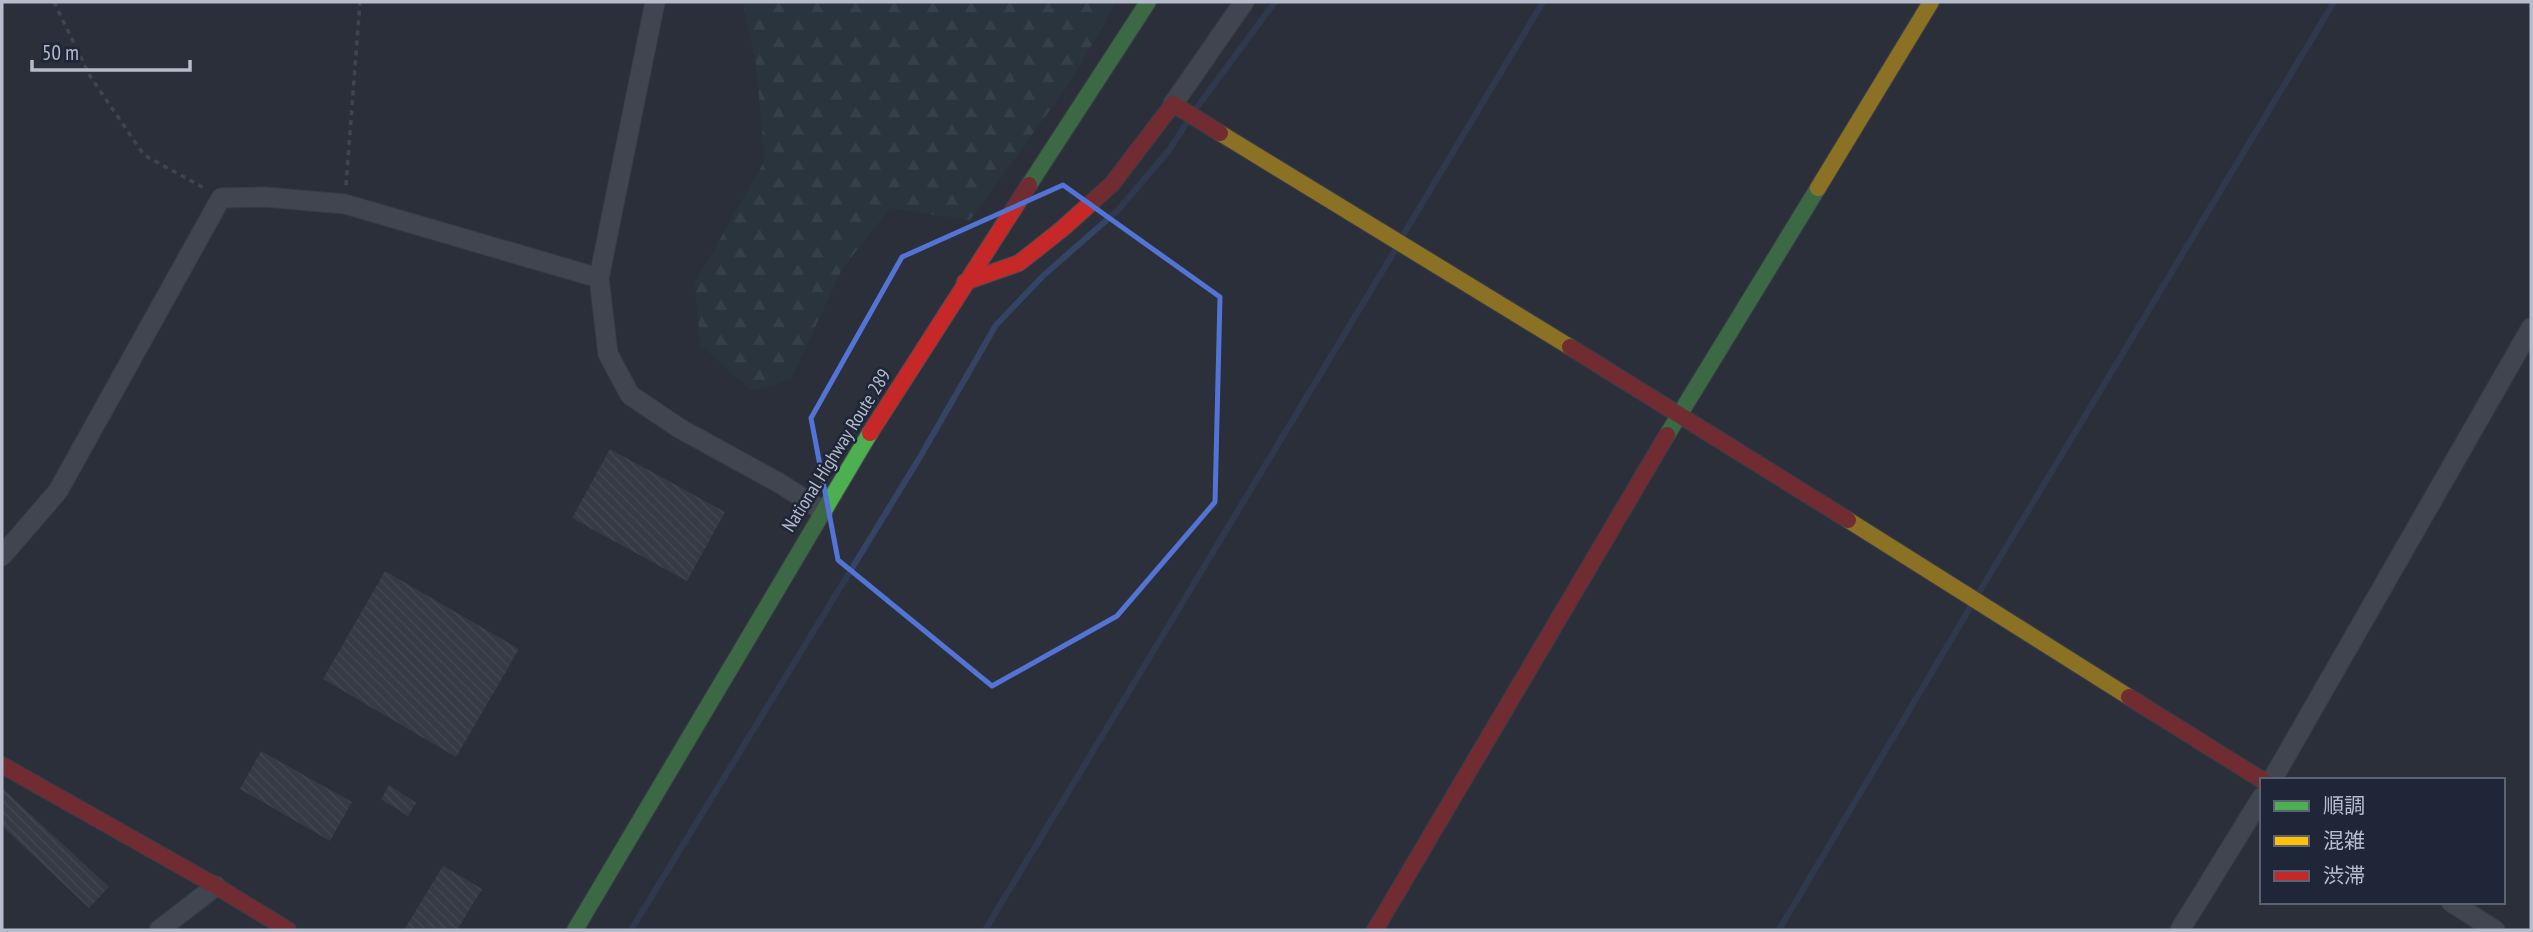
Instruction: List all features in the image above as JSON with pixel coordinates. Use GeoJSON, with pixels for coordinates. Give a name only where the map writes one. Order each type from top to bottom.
{"type":"FeatureCollection","features":[{"type":"Feature","properties":{"kind":"main road","name":"National Highway Route 289"},"geometry":{"type":"LineString","coordinates":[[575,930],[822,511],[965,282],[1113,60],[1148,2]]}},
{"type":"Feature","properties":{"kind":"main road"},"geometry":{"type":"LineString","coordinates":[[1376,930],[1680,414],[1931,2]]}},
{"type":"Feature","properties":{"kind":"main road"},"geometry":{"type":"LineString","coordinates":[[965,282],[1019,263],[1062,229],[1112,184],[1173,104],[1680,414],[2260,779]]}},
{"type":"Feature","properties":{"kind":"main road"},"geometry":{"type":"LineString","coordinates":[[2,765],[216,886],[288,930]]}},
{"type":"Feature","properties":{"kind":"street"},"geometry":{"type":"LineString","coordinates":[[654,2],[599,278],[608,354],[629,395],[679,429],[781,484],[822,511]]}},
{"type":"Feature","properties":{"kind":"street"},"geometry":{"type":"LineString","coordinates":[[1173,104],[1244,2]]}},
{"type":"Feature","properties":{"kind":"street"},"geometry":{"type":"LineString","coordinates":[[2,556],[58,491],[221,198],[265,197],[345,204],[599,278]]}},
{"type":"Feature","properties":{"kind":"street"},"geometry":{"type":"LineString","coordinates":[[2273,778],[2531,328]]}},
{"type":"Feature","properties":{"kind":"street"},"geometry":{"type":"LineString","coordinates":[[2180,930],[2260,800]]}},
{"type":"Feature","properties":{"kind":"street"},"geometry":{"type":"LineString","coordinates":[[159,930],[216,886]]}},
{"type":"Feature","properties":{"kind":"street"},"geometry":{"type":"LineString","coordinates":[[2454,904],[2495,930]]}},
{"type":"Feature","properties":{"kind":"path"},"geometry":{"type":"LineString","coordinates":[[54,2],[90,76],[144,155],[221,198]]}},
{"type":"Feature","properties":{"kind":"path"},"geometry":{"type":"LineString","coordinates":[[345,204],[346,155],[360,2]]}},
{"type":"Feature","properties":{"kind":"highlighted area"},"geometry":{"type":"Polygon","coordinates":[[[1063,185],[1220,297],[1215,502],[1117,616],[992,686],[838,560],[811,418],[902,257],[1063,185]]]}},
{"type":"Feature","properties":{"kind":"green space"},"geometry":{"type":"Polygon","coordinates":[[[743,2],[1116,2],[1071,81],[970,220],[890,208],[842,269],[791,379],[752,391],[700,344],[695,283],[765,160],[756,64],[743,2]]]}},
{"type":"Feature","properties":{"kind":"building"},"geometry":{"type":"Polygon","coordinates":[[[610,449],[725,512],[687,581],[572,518],[610,449]]]}},
{"type":"Feature","properties":{"kind":"building"},"geometry":{"type":"Polygon","coordinates":[[[385,571],[519,649],[456,757],[323,679],[385,571]]]}},
{"type":"Feature","properties":{"kind":"building"},"geometry":{"type":"Polygon","coordinates":[[[261,751],[352,802],[330,841],[240,789],[261,751]]]}},
{"type":"Feature","properties":{"kind":"building"},"geometry":{"type":"Polygon","coordinates":[[[389,785],[416,803],[408,816],[381,799],[389,785]]]}},
{"type":"Feature","properties":{"kind":"building"},"geometry":{"type":"Polygon","coordinates":[[[2,788],[109,887],[89,908],[2,826],[2,788]]]}},
{"type":"Feature","properties":{"kind":"building"},"geometry":{"type":"Polygon","coordinates":[[[443,866],[482,889],[457,930],[404,930],[443,866]]]}},
{"type":"Feature","properties":{"kind":"waterway"},"geometry":{"type":"LineString","coordinates":[[1195,110],[1275,2]]}},
{"type":"Feature","properties":{"kind":"waterway"},"geometry":{"type":"LineString","coordinates":[[1402,237],[1543,2]]}},
{"type":"Feature","properties":{"kind":"waterway"},"geometry":{"type":"LineString","coordinates":[[1978,594],[2334,2]]}},
{"type":"Feature","properties":{"kind":"waterway"},"geometry":{"type":"LineString","coordinates":[[631,930],[920,457],[996,325],[1043,276],[1118,210],[1170,149],[1187,122]]}},
{"type":"Feature","properties":{"kind":"waterway"},"geometry":{"type":"LineString","coordinates":[[985,930],[1397,247]]}},
{"type":"Feature","properties":{"kind":"waterway"},"geometry":{"type":"LineString","coordinates":[[1779,930],[1971,606]]}},
{"type":"Feature","properties":{"kind":"traffic: fast"},"geometry":{"type":"LineString","coordinates":[[1029,185],[1148,2]]}},
{"type":"Feature","properties":{"kind":"traffic: fast"},"geometry":{"type":"LineString","coordinates":[[1667,435],[1818,188]]}},
{"type":"Feature","properties":{"kind":"traffic: fast"},"geometry":{"type":"LineString","coordinates":[[575,930],[870,433]]}},
{"type":"Feature","properties":{"kind":"traffic: slow"},"geometry":{"type":"LineString","coordinates":[[1818,188],[1931,2]]}},
{"type":"Feature","properties":{"kind":"traffic: slow"},"geometry":{"type":"LineString","coordinates":[[1220,133],[1570,347]]}},
{"type":"Feature","properties":{"kind":"traffic: slow"},"geometry":{"type":"LineString","coordinates":[[1848,520],[2129,697]]}},
{"type":"Feature","properties":{"kind":"traffic: jam"},"geometry":{"type":"LineString","coordinates":[[965,282],[1019,263],[1062,229],[1112,184],[1173,104],[1220,133]]}},
{"type":"Feature","properties":{"kind":"traffic: jam"},"geometry":{"type":"LineString","coordinates":[[870,433],[1029,185]]}},
{"type":"Feature","properties":{"kind":"traffic: jam"},"geometry":{"type":"LineString","coordinates":[[1570,347],[1848,520]]}},
{"type":"Feature","properties":{"kind":"traffic: jam"},"geometry":{"type":"LineString","coordinates":[[1375,930],[1667,435]]}},
{"type":"Feature","properties":{"kind":"traffic: jam"},"geometry":{"type":"LineString","coordinates":[[2129,697],[2260,779]]}},
{"type":"Feature","properties":{"kind":"traffic: jam"},"geometry":{"type":"LineString","coordinates":[[2,765],[216,886],[288,930]]}}]}
